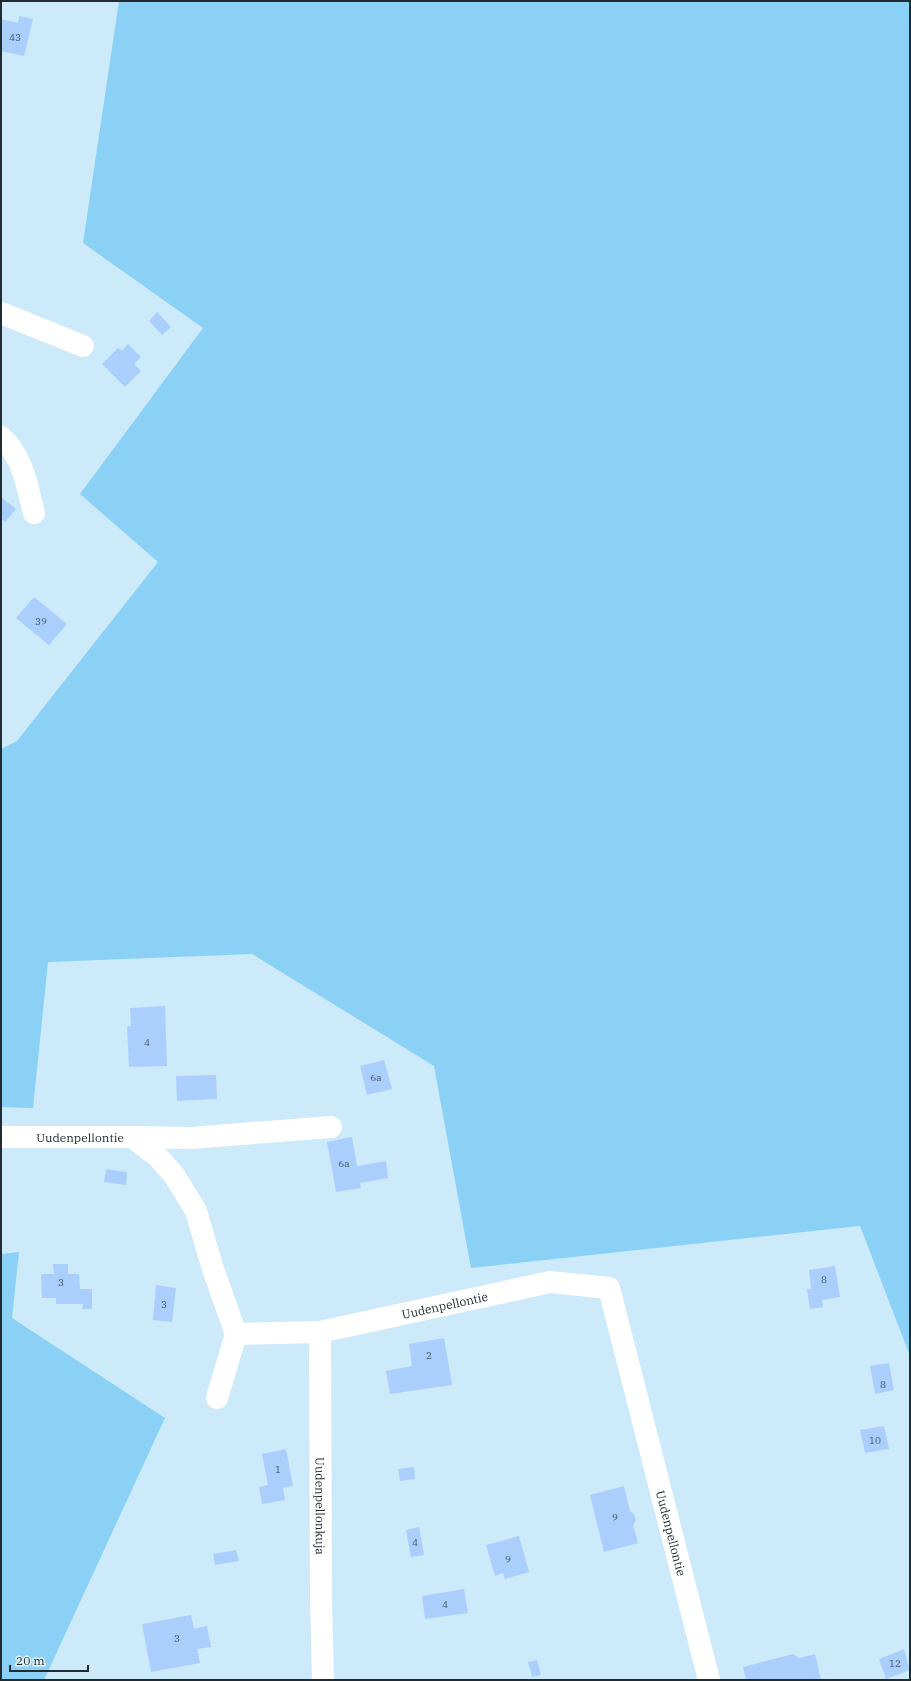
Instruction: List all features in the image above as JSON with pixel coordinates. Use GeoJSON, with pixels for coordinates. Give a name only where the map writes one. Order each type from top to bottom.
{"type":"FeatureCollection","features":[{"type":"Feature","properties":{"kind":"lane"},"geometry":{"type":"LineString","coordinates":[[1,313],[83,346]]}},
{"type":"Feature","properties":{"kind":"lane"},"geometry":{"type":"LineString","coordinates":[[1,437],[7,442],[22,466],[34,513]]}},
{"type":"Feature","properties":{"kind":"lane"},"geometry":{"type":"LineString","coordinates":[[132,1137],[191,1138],[331,1128]]}},
{"type":"Feature","properties":{"kind":"lane","name":"Uudenpellontie"},"geometry":{"type":"LineString","coordinates":[[1,1137],[132,1137],[157,1156],[174,1175],[196,1211],[236,1334],[320,1332],[550,1282],[609,1288],[709,1680]]}},
{"type":"Feature","properties":{"kind":"lane","name":"Uudenpellonkuja"},"geometry":{"type":"LineString","coordinates":[[320,1332],[321,1598],[323,1680]]}},
{"type":"Feature","properties":{"kind":"lane"},"geometry":{"type":"LineString","coordinates":[[217,1398],[236,1334]]}},
{"type":"Feature","properties":{"kind":"shaded area"},"geometry":{"type":"Polygon","coordinates":[[[119,1],[910,1],[910,1356],[860,1226],[471,1268],[434,1066],[252,954],[48,962],[33,1108],[1,1107],[1,749],[17,741],[158,562],[80,494],[203,328],[83,243],[119,1]]]}},
{"type":"Feature","properties":{"kind":"shaded area"},"geometry":{"type":"Polygon","coordinates":[[[19,1252],[12,1318],[165,1418],[44,1680],[1,1680],[1,1254],[19,1252]]]}},
{"type":"Feature","properties":{"kind":"building"},"geometry":{"type":"Polygon","coordinates":[[[19,16],[33,19],[24,56],[1,51],[1,19],[18,23],[19,16]]]}},
{"type":"Feature","properties":{"kind":"building"},"geometry":{"type":"Polygon","coordinates":[[[157,312],[171,327],[162,335],[149,321],[157,312]]]}},
{"type":"Feature","properties":{"kind":"building"},"geometry":{"type":"Polygon","coordinates":[[[128,344],[141,357],[134,364],[141,371],[125,387],[102,364],[118,348],[122,351],[128,344]]]}},
{"type":"Feature","properties":{"kind":"building"},"geometry":{"type":"Polygon","coordinates":[[[1,497],[16,509],[5,522],[1,519],[1,497]]]}},
{"type":"Feature","properties":{"kind":"building"},"geometry":{"type":"Polygon","coordinates":[[[34,597],[67,624],[49,645],[16,618],[34,597]]]}},
{"type":"Feature","properties":{"kind":"building"},"geometry":{"type":"Polygon","coordinates":[[[165,1006],[167,1066],[129,1067],[127,1028],[128,1026],[131,1026],[130,1008],[165,1006]]]}},
{"type":"Feature","properties":{"kind":"building"},"geometry":{"type":"Polygon","coordinates":[[[384,1060],[392,1089],[367,1095],[360,1066],[384,1060]]]}},
{"type":"Feature","properties":{"kind":"building"},"geometry":{"type":"Polygon","coordinates":[[[216,1075],[217,1099],[177,1101],[176,1076],[216,1075]]]}},
{"type":"Feature","properties":{"kind":"building"},"geometry":{"type":"Polygon","coordinates":[[[352,1137],[357,1166],[386,1161],[388,1178],[360,1183],[361,1188],[336,1192],[327,1142],[352,1137]]]}},
{"type":"Feature","properties":{"kind":"building"},"geometry":{"type":"Polygon","coordinates":[[[106,1169],[127,1172],[126,1185],[104,1182],[106,1169]]]}},
{"type":"Feature","properties":{"kind":"building"},"geometry":{"type":"Polygon","coordinates":[[[53,1264],[68,1264],[68,1274],[79,1274],[80,1289],[92,1289],[92,1309],[82,1309],[83,1304],[56,1304],[56,1298],[42,1298],[41,1274],[54,1274],[53,1264]]]}},
{"type":"Feature","properties":{"kind":"building"},"geometry":{"type":"Polygon","coordinates":[[[835,1266],[840,1297],[822,1300],[823,1307],[810,1309],[807,1289],[811,1289],[809,1270],[835,1266]]]}},
{"type":"Feature","properties":{"kind":"building"},"geometry":{"type":"Polygon","coordinates":[[[156,1285],[176,1288],[172,1322],[153,1320],[156,1285]]]}},
{"type":"Feature","properties":{"kind":"building"},"geometry":{"type":"Polygon","coordinates":[[[444,1338],[452,1385],[390,1394],[386,1371],[412,1366],[409,1344],[444,1338]]]}},
{"type":"Feature","properties":{"kind":"building"},"geometry":{"type":"Polygon","coordinates":[[[889,1363],[894,1390],[875,1394],[870,1366],[889,1363]]]}},
{"type":"Feature","properties":{"kind":"building"},"geometry":{"type":"Polygon","coordinates":[[[884,1426],[889,1449],[865,1453],[860,1430],[884,1426]]]}},
{"type":"Feature","properties":{"kind":"building"},"geometry":{"type":"Polygon","coordinates":[[[286,1449],[293,1486],[283,1488],[285,1500],[262,1504],[259,1487],[268,1485],[262,1454],[286,1449]]]}},
{"type":"Feature","properties":{"kind":"building"},"geometry":{"type":"Polygon","coordinates":[[[414,1467],[415,1479],[400,1481],[398,1469],[414,1467]]]}},
{"type":"Feature","properties":{"kind":"building"},"geometry":{"type":"Polygon","coordinates":[[[624,1486],[630,1511],[634,1514],[636,1520],[633,1525],[638,1543],[604,1552],[590,1495],[624,1486]]]}},
{"type":"Feature","properties":{"kind":"building"},"geometry":{"type":"Polygon","coordinates":[[[419,1527],[424,1555],[411,1557],[406,1530],[419,1527]]]}},
{"type":"Feature","properties":{"kind":"building"},"geometry":{"type":"Polygon","coordinates":[[[519,1536],[529,1572],[505,1579],[503,1573],[495,1576],[486,1545],[519,1536]]]}},
{"type":"Feature","properties":{"kind":"building"},"geometry":{"type":"Polygon","coordinates":[[[236,1550],[239,1561],[215,1565],[213,1554],[236,1550]]]}},
{"type":"Feature","properties":{"kind":"building"},"geometry":{"type":"Polygon","coordinates":[[[464,1589],[468,1613],[425,1619],[422,1596],[464,1589]]]}},
{"type":"Feature","properties":{"kind":"building"},"geometry":{"type":"Polygon","coordinates":[[[191,1615],[194,1629],[207,1626],[211,1647],[197,1649],[200,1663],[151,1672],[142,1624],[191,1615]]]}},
{"type":"Feature","properties":{"kind":"building"},"geometry":{"type":"Polygon","coordinates":[[[904,1649],[910,1670],[886,1679],[879,1659],[904,1649]]]}},
{"type":"Feature","properties":{"kind":"building"},"geometry":{"type":"Polygon","coordinates":[[[793,1654],[799,1658],[815,1654],[821,1680],[746,1680],[743,1667],[793,1654]]]}},
{"type":"Feature","properties":{"kind":"building"},"geometry":{"type":"Polygon","coordinates":[[[537,1660],[541,1675],[532,1677],[528,1662],[537,1660]]]}}]}
